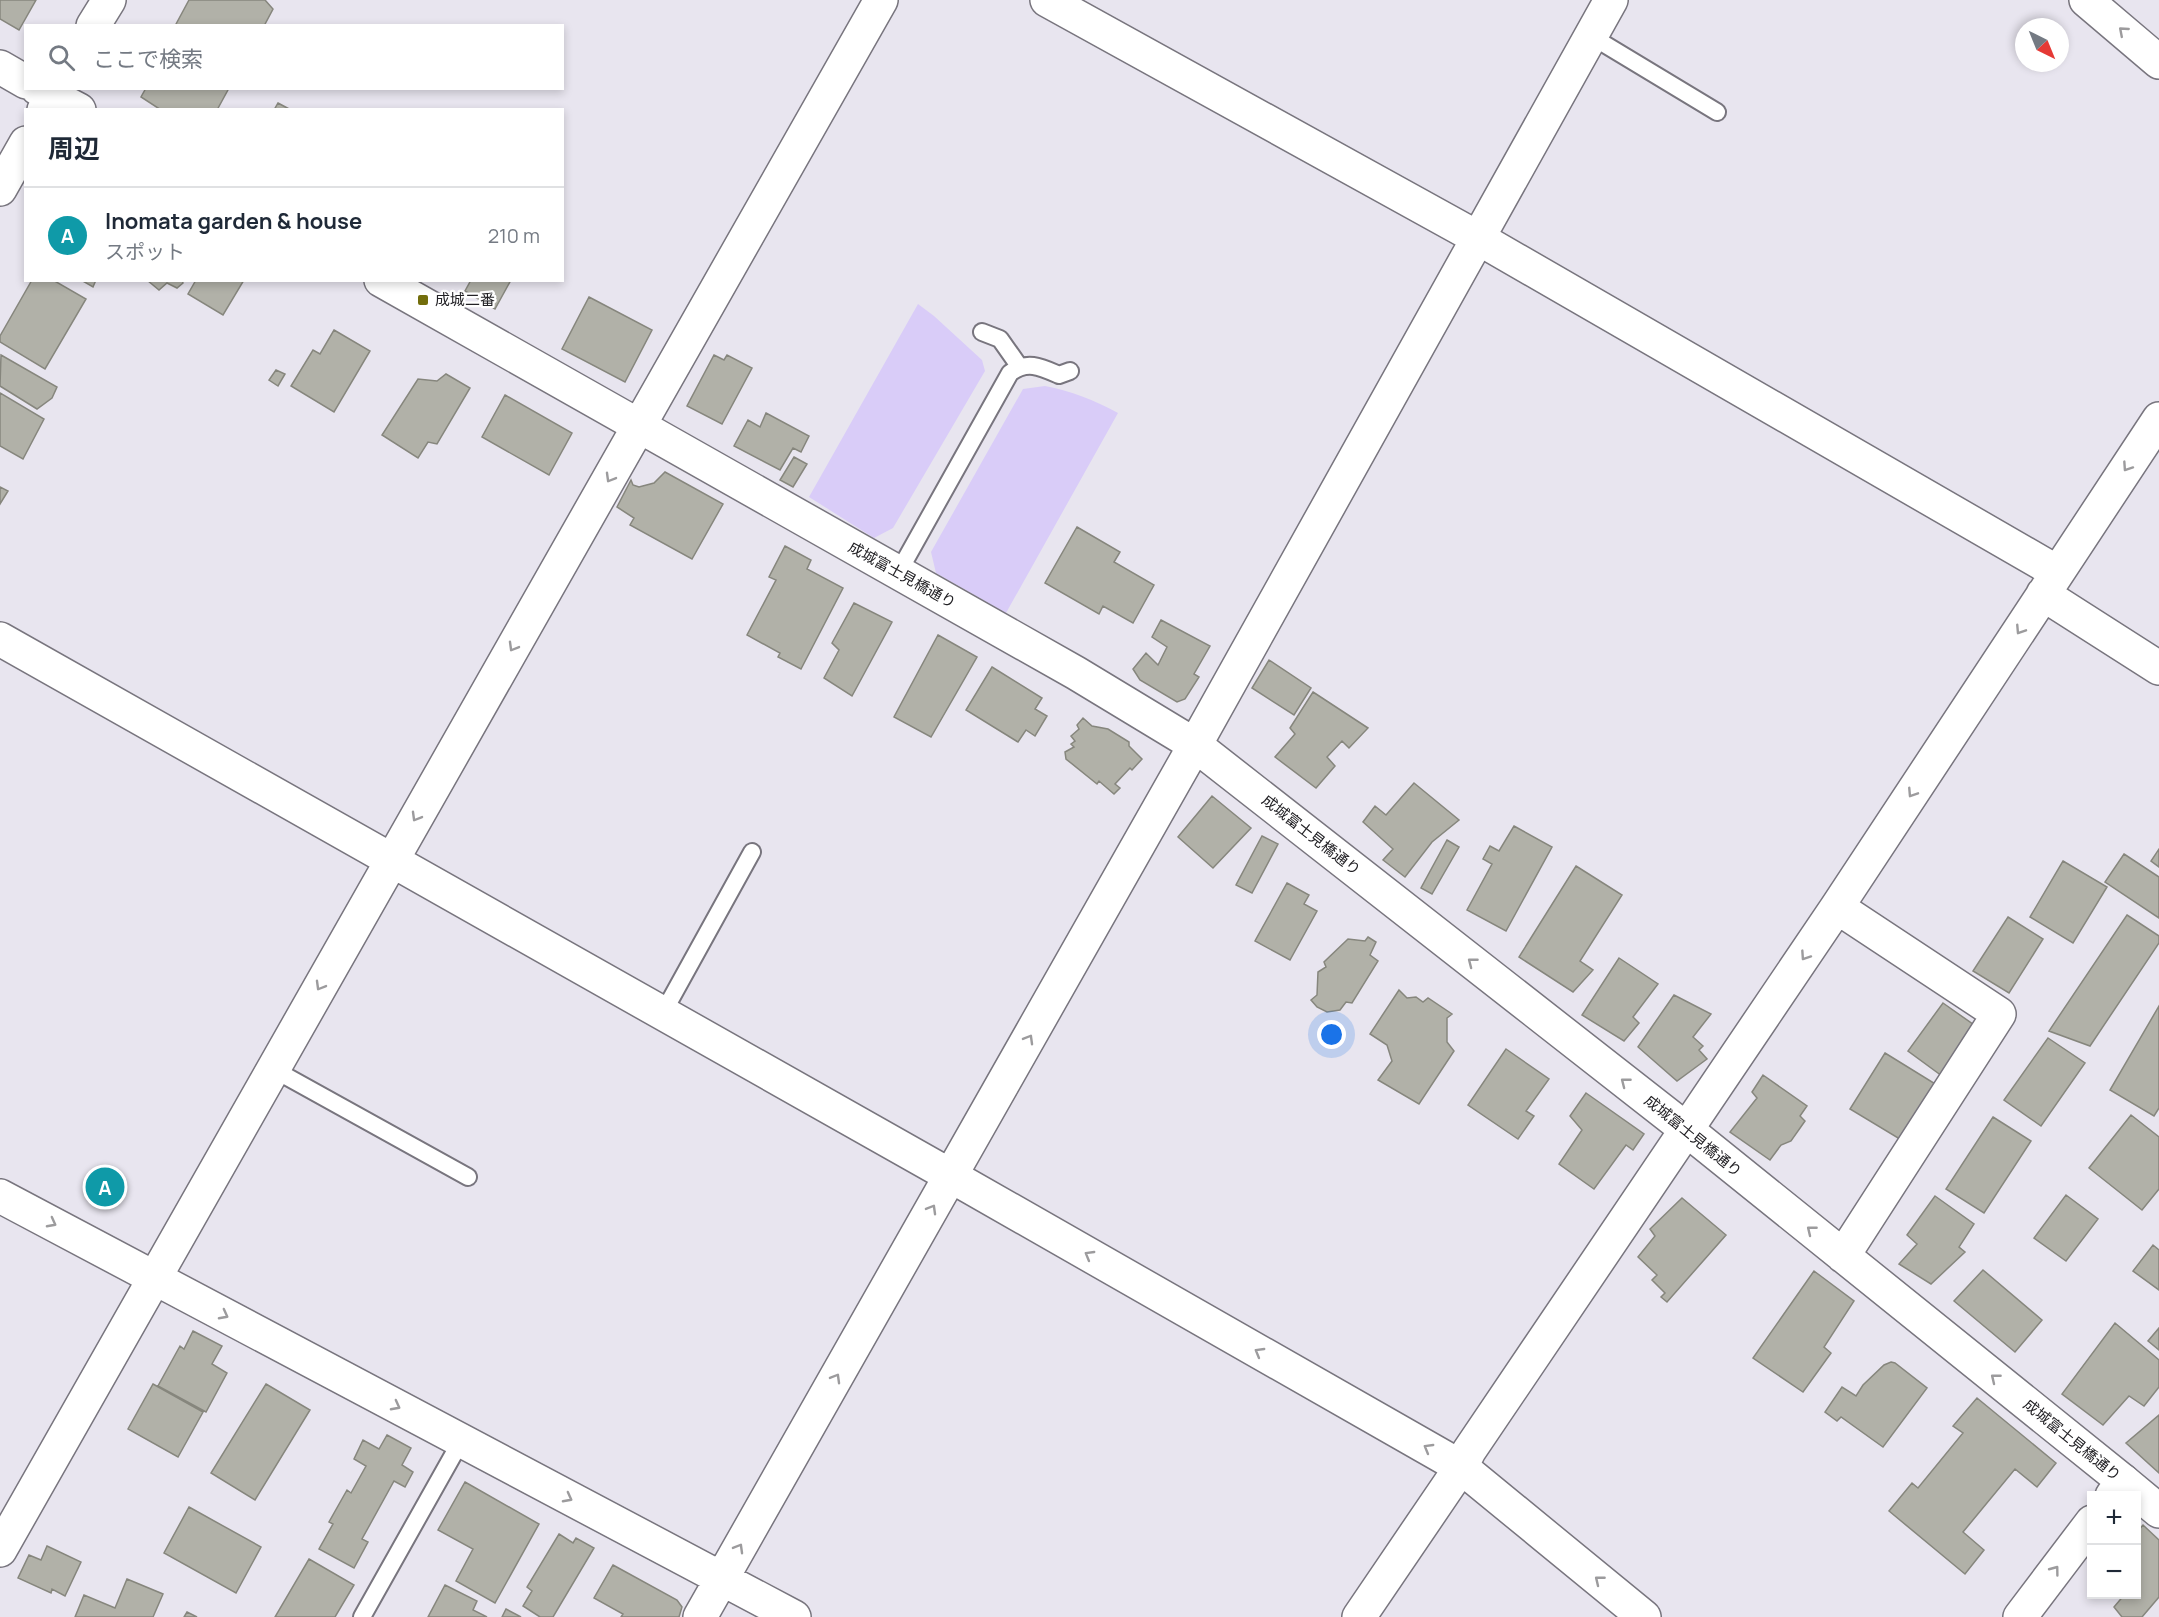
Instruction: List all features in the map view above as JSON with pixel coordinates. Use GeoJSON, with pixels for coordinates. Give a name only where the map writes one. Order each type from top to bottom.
{"type":"FeatureCollection","features":[{"type":"Feature","properties":{"kind":"street"},"geometry":{"type":"LineString","coordinates":[[94,24],[109,0]]}},
{"type":"Feature","properties":{"kind":"street"},"geometry":{"type":"LineString","coordinates":[[0,1550],[881,0]]}},
{"type":"Feature","properties":{"kind":"street"},"geometry":{"type":"LineString","coordinates":[[1047,0],[1478,238],[2050,583],[2159,668]]}},
{"type":"Feature","properties":{"kind":"street"},"geometry":{"type":"LineString","coordinates":[[700,1617],[1195,745],[1611,0]]}},
{"type":"Feature","properties":{"kind":"street"},"geometry":{"type":"LineString","coordinates":[[2086,0],[2159,62]]}},
{"type":"Feature","properties":{"kind":"street"},"geometry":{"type":"LineString","coordinates":[[0,67],[24,81]]}},
{"type":"Feature","properties":{"kind":"street"},"geometry":{"type":"LineString","coordinates":[[0,189],[24,147]]}},
{"type":"Feature","properties":{"kind":"street","name":"成城富士見橋通り"},"geometry":{"type":"LineString","coordinates":[[385,282],[1076,673],[1195,745],[1688,1131],[1843,1256],[2117,1488],[2159,1511]]}},
{"type":"Feature","properties":{"kind":"street"},"geometry":{"type":"LineString","coordinates":[[1359,1617],[1461,1467],[1469,1451],[1688,1131],[2159,419]]}},
{"type":"Feature","properties":{"kind":"street"},"geometry":{"type":"LineString","coordinates":[[0,639],[392,859],[1461,1467],[1644,1617]]}},
{"type":"Feature","properties":{"kind":"street"},"geometry":{"type":"LineString","coordinates":[[1837,907],[1999,1014],[1843,1256]]}},
{"type":"Feature","properties":{"kind":"street"},"geometry":{"type":"LineString","coordinates":[[0,1196],[794,1617]]}},
{"type":"Feature","properties":{"kind":"street"},"geometry":{"type":"LineString","coordinates":[[2020,1617],[2087,1527]]}},
{"type":"Feature","properties":{"kind":"lane"},"geometry":{"type":"LineString","coordinates":[[1591,36],[1717,112]]}},
{"type":"Feature","properties":{"kind":"lane"},"geometry":{"type":"LineString","coordinates":[[982,332],[1000,339],[1019,366]]}},
{"type":"Feature","properties":{"kind":"lane"},"geometry":{"type":"LineString","coordinates":[[898,573],[1010,373],[1019,366],[1040,367],[1059,375],[1070,371]]}},
{"type":"Feature","properties":{"kind":"lane"},"geometry":{"type":"LineString","coordinates":[[663,1013],[752,852]]}},
{"type":"Feature","properties":{"kind":"lane"},"geometry":{"type":"LineString","coordinates":[[273,1068],[468,1178]]}},
{"type":"Feature","properties":{"kind":"lane"},"geometry":{"type":"LineString","coordinates":[[362,1617],[461,1441]]}},
{"type":"Feature","properties":{"kind":"shaded area"},"geometry":{"type":"Polygon","coordinates":[[[918,304],[982,360],[985,371],[893,528],[874,538],[809,497],[918,304]]]}},
{"type":"Feature","properties":{"kind":"shaded area"},"geometry":{"type":"Polygon","coordinates":[[[1045,386],[1082,396],[1118,413],[1006,613],[936,573],[931,552],[1023,389],[1045,386]]]}},
{"type":"Feature","properties":{"kind":"building"},"geometry":{"type":"Polygon","coordinates":[[[0,0],[36,0],[19,30],[0,19],[0,0]]]}},
{"type":"Feature","properties":{"kind":"building"},"geometry":{"type":"Polygon","coordinates":[[[189,0],[265,0],[273,9],[265,24],[176,24],[189,0]]]}},
{"type":"Feature","properties":{"kind":"building"},"geometry":{"type":"Polygon","coordinates":[[[145,90],[228,90],[218,108],[158,108],[141,97],[145,90]]]}},
{"type":"Feature","properties":{"kind":"building"},"geometry":{"type":"Polygon","coordinates":[[[278,103],[287,108],[275,108],[278,103]]]}},
{"type":"Feature","properties":{"kind":"building"},"geometry":{"type":"Polygon","coordinates":[[[31,282],[56,282],[86,299],[45,369],[0,342],[0,336],[31,282]]]}},
{"type":"Feature","properties":{"kind":"building"},"geometry":{"type":"Polygon","coordinates":[[[84,282],[95,282],[93,287],[84,282]]]}},
{"type":"Feature","properties":{"kind":"building"},"geometry":{"type":"Polygon","coordinates":[[[149,282],[183,283],[177,288],[167,283],[159,290],[149,282]]]}},
{"type":"Feature","properties":{"kind":"building"},"geometry":{"type":"Polygon","coordinates":[[[195,282],[243,282],[223,315],[188,294],[195,282]]]}},
{"type":"Feature","properties":{"kind":"building"},"geometry":{"type":"Polygon","coordinates":[[[470,282],[510,282],[495,309],[465,291],[470,282]]]}},
{"type":"Feature","properties":{"kind":"building"},"geometry":{"type":"Polygon","coordinates":[[[589,297],[652,330],[625,382],[562,349],[589,297]]]}},
{"type":"Feature","properties":{"kind":"building"},"geometry":{"type":"Polygon","coordinates":[[[334,330],[370,351],[334,412],[291,386],[313,350],[320,354],[334,330]]]}},
{"type":"Feature","properties":{"kind":"building"},"geometry":{"type":"Polygon","coordinates":[[[1,355],[57,387],[52,398],[37,409],[0,386],[1,355]]]}},
{"type":"Feature","properties":{"kind":"building"},"geometry":{"type":"Polygon","coordinates":[[[714,355],[724,360],[727,355],[752,368],[722,424],[687,406],[714,355]]]}},
{"type":"Feature","properties":{"kind":"building"},"geometry":{"type":"Polygon","coordinates":[[[276,370],[285,374],[278,386],[269,380],[276,370]]]}},
{"type":"Feature","properties":{"kind":"building"},"geometry":{"type":"Polygon","coordinates":[[[446,374],[470,388],[437,444],[428,442],[418,458],[382,435],[418,379],[437,381],[446,374]]]}},
{"type":"Feature","properties":{"kind":"building"},"geometry":{"type":"Polygon","coordinates":[[[0,393],[44,419],[23,459],[0,446],[0,393]]]}},
{"type":"Feature","properties":{"kind":"building"},"geometry":{"type":"Polygon","coordinates":[[[505,395],[572,433],[549,475],[482,437],[505,395]]]}},
{"type":"Feature","properties":{"kind":"building"},"geometry":{"type":"Polygon","coordinates":[[[766,413],[809,436],[801,452],[793,448],[780,470],[734,446],[748,420],[760,427],[766,413]]]}},
{"type":"Feature","properties":{"kind":"building"},"geometry":{"type":"Polygon","coordinates":[[[794,457],[807,464],[793,487],[780,480],[794,457]]]}},
{"type":"Feature","properties":{"kind":"building"},"geometry":{"type":"Polygon","coordinates":[[[665,472],[723,504],[692,559],[630,525],[634,518],[617,507],[631,480],[633,485],[639,487],[654,483],[665,472]]]}},
{"type":"Feature","properties":{"kind":"building"},"geometry":{"type":"Polygon","coordinates":[[[0,487],[8,491],[0,504],[0,487]]]}},
{"type":"Feature","properties":{"kind":"building"},"geometry":{"type":"Polygon","coordinates":[[[1077,527],[1120,552],[1114,562],[1154,585],[1133,623],[1103,606],[1099,614],[1045,583],[1077,527]]]}},
{"type":"Feature","properties":{"kind":"building"},"geometry":{"type":"Polygon","coordinates":[[[785,546],[811,560],[807,569],[843,588],[801,669],[778,657],[780,653],[747,635],[776,580],[769,577],[785,546]]]}},
{"type":"Feature","properties":{"kind":"building"},"geometry":{"type":"Polygon","coordinates":[[[854,603],[892,622],[852,696],[824,678],[839,650],[832,643],[854,603]]]}},
{"type":"Feature","properties":{"kind":"building"},"geometry":{"type":"Polygon","coordinates":[[[1161,620],[1210,646],[1194,674],[1199,677],[1185,699],[1177,702],[1140,680],[1133,669],[1146,653],[1158,665],[1167,647],[1152,637],[1161,620]]]}},
{"type":"Feature","properties":{"kind":"building"},"geometry":{"type":"Polygon","coordinates":[[[938,635],[977,657],[931,737],[894,717],[938,635]]]}},
{"type":"Feature","properties":{"kind":"building"},"geometry":{"type":"Polygon","coordinates":[[[1269,660],[1311,688],[1294,715],[1252,688],[1269,660]]]}},
{"type":"Feature","properties":{"kind":"building"},"geometry":{"type":"Polygon","coordinates":[[[992,667],[1042,698],[1035,709],[1047,716],[1035,736],[1026,730],[1018,742],[966,710],[992,667]]]}},
{"type":"Feature","properties":{"kind":"building"},"geometry":{"type":"Polygon","coordinates":[[[1313,692],[1368,728],[1349,748],[1342,741],[1327,757],[1335,766],[1316,788],[1275,757],[1295,734],[1290,728],[1313,692]]]}},
{"type":"Feature","properties":{"kind":"building"},"geometry":{"type":"Polygon","coordinates":[[[1083,718],[1092,726],[1108,729],[1129,742],[1129,746],[1142,759],[1115,784],[1120,788],[1114,794],[1099,781],[1097,784],[1066,759],[1065,752],[1074,747],[1071,744],[1075,741],[1071,736],[1079,729],[1077,725],[1083,718]]]}},
{"type":"Feature","properties":{"kind":"building"},"geometry":{"type":"Polygon","coordinates":[[[1414,783],[1459,820],[1432,842],[1405,877],[1383,860],[1393,849],[1363,822],[1375,806],[1386,815],[1414,783]]]}},
{"type":"Feature","properties":{"kind":"building"},"geometry":{"type":"Polygon","coordinates":[[[1212,796],[1251,828],[1213,868],[1178,837],[1212,796]]]}},
{"type":"Feature","properties":{"kind":"building"},"geometry":{"type":"Polygon","coordinates":[[[1514,826],[1552,847],[1506,931],[1467,910],[1492,864],[1483,859],[1490,846],[1499,851],[1514,826]]]}},
{"type":"Feature","properties":{"kind":"building"},"geometry":{"type":"Polygon","coordinates":[[[1262,836],[1278,844],[1252,893],[1236,885],[1262,836]]]}},
{"type":"Feature","properties":{"kind":"building"},"geometry":{"type":"Polygon","coordinates":[[[1447,840],[1459,847],[1432,894],[1421,888],[1447,840]]]}},
{"type":"Feature","properties":{"kind":"building"},"geometry":{"type":"Polygon","coordinates":[[[2159,849],[2159,867],[2151,861],[2159,849]]]}},
{"type":"Feature","properties":{"kind":"building"},"geometry":{"type":"Polygon","coordinates":[[[2124,854],[2159,877],[2159,918],[2105,882],[2124,854]]]}},
{"type":"Feature","properties":{"kind":"building"},"geometry":{"type":"Polygon","coordinates":[[[2063,861],[2107,887],[2073,943],[2030,917],[2063,861]]]}},
{"type":"Feature","properties":{"kind":"building"},"geometry":{"type":"Polygon","coordinates":[[[1576,866],[1622,895],[1580,961],[1593,970],[1573,992],[1519,957],[1576,866]]]}},
{"type":"Feature","properties":{"kind":"building"},"geometry":{"type":"Polygon","coordinates":[[[1287,883],[1309,895],[1304,904],[1317,911],[1290,960],[1255,941],[1287,883]]]}},
{"type":"Feature","properties":{"kind":"building"},"geometry":{"type":"Polygon","coordinates":[[[2127,915],[2159,936],[2159,943],[2090,1046],[2049,1031],[2127,915]]]}},
{"type":"Feature","properties":{"kind":"building"},"geometry":{"type":"Polygon","coordinates":[[[2008,917],[2043,939],[2009,993],[1973,971],[2008,917]]]}},
{"type":"Feature","properties":{"kind":"building"},"geometry":{"type":"Polygon","coordinates":[[[1368,937],[1376,942],[1370,955],[1378,961],[1352,1003],[1346,1002],[1340,1010],[1327,1012],[1317,1007],[1311,1000],[1317,995],[1318,972],[1326,967],[1324,962],[1348,939],[1365,941],[1368,937]]]}},
{"type":"Feature","properties":{"kind":"building"},"geometry":{"type":"Polygon","coordinates":[[[1619,958],[1658,984],[1633,1017],[1639,1023],[1624,1041],[1582,1015],[1619,958]]]}},
{"type":"Feature","properties":{"kind":"building"},"geometry":{"type":"Polygon","coordinates":[[[1399,990],[1407,998],[1416,997],[1423,1002],[1428,998],[1452,1014],[1447,1018],[1447,1042],[1454,1051],[1419,1104],[1378,1080],[1392,1061],[1387,1045],[1370,1034],[1399,990]]]}},
{"type":"Feature","properties":{"kind":"building"},"geometry":{"type":"Polygon","coordinates":[[[1674,995],[1711,1014],[1693,1037],[1703,1046],[1699,1050],[1707,1059],[1677,1081],[1638,1047],[1674,995]]]}},
{"type":"Feature","properties":{"kind":"building"},"geometry":{"type":"Polygon","coordinates":[[[1943,1003],[1977,1027],[1942,1076],[1908,1051],[1943,1003]]]}},
{"type":"Feature","properties":{"kind":"building"},"geometry":{"type":"Polygon","coordinates":[[[2159,1006],[2159,1108],[2154,1116],[2110,1090],[2159,1006]]]}},
{"type":"Feature","properties":{"kind":"building"},"geometry":{"type":"Polygon","coordinates":[[[2048,1038],[2085,1063],[2041,1126],[2004,1100],[2048,1038]]]}},
{"type":"Feature","properties":{"kind":"building"},"geometry":{"type":"Polygon","coordinates":[[[1506,1049],[1549,1079],[1526,1111],[1534,1116],[1518,1139],[1468,1105],[1506,1049]]]}},
{"type":"Feature","properties":{"kind":"building"},"geometry":{"type":"Polygon","coordinates":[[[1885,1053],[1937,1085],[1903,1141],[1850,1109],[1885,1053]]]}},
{"type":"Feature","properties":{"kind":"building"},"geometry":{"type":"Polygon","coordinates":[[[1763,1075],[1807,1106],[1800,1116],[1805,1121],[1791,1141],[1781,1145],[1770,1160],[1730,1132],[1757,1098],[1752,1092],[1763,1075]]]}},
{"type":"Feature","properties":{"kind":"building"},"geometry":{"type":"Polygon","coordinates":[[[1586,1093],[1644,1134],[1633,1150],[1626,1145],[1594,1189],[1559,1164],[1582,1130],[1570,1116],[1586,1093]]]}},
{"type":"Feature","properties":{"kind":"building"},"geometry":{"type":"Polygon","coordinates":[[[2131,1115],[2159,1137],[2159,1189],[2142,1210],[2089,1168],[2131,1115]]]}},
{"type":"Feature","properties":{"kind":"building"},"geometry":{"type":"Polygon","coordinates":[[[1993,1117],[2031,1141],[1984,1213],[1946,1189],[1993,1117]]]}},
{"type":"Feature","properties":{"kind":"building"},"geometry":{"type":"Polygon","coordinates":[[[2066,1195],[2098,1219],[2066,1261],[2034,1238],[2066,1195]]]}},
{"type":"Feature","properties":{"kind":"building"},"geometry":{"type":"Polygon","coordinates":[[[1935,1196],[1974,1224],[1959,1247],[1965,1252],[1931,1284],[1899,1264],[1917,1244],[1907,1235],[1935,1196]]]}},
{"type":"Feature","properties":{"kind":"building"},"geometry":{"type":"Polygon","coordinates":[[[1682,1198],[1726,1235],[1667,1302],[1661,1297],[1665,1293],[1652,1280],[1657,1275],[1638,1257],[1655,1236],[1650,1229],[1682,1198]]]}},
{"type":"Feature","properties":{"kind":"building"},"geometry":{"type":"Polygon","coordinates":[[[2153,1245],[2159,1250],[2159,1290],[2133,1271],[2153,1245]]]}},
{"type":"Feature","properties":{"kind":"building"},"geometry":{"type":"Polygon","coordinates":[[[1983,1270],[2042,1320],[2015,1352],[1954,1301],[1983,1270]]]}},
{"type":"Feature","properties":{"kind":"building"},"geometry":{"type":"Polygon","coordinates":[[[1814,1271],[1854,1301],[1824,1347],[1831,1353],[1803,1392],[1753,1358],[1814,1271]]]}},
{"type":"Feature","properties":{"kind":"building"},"geometry":{"type":"Polygon","coordinates":[[[2115,1323],[2159,1360],[2159,1387],[2144,1406],[2129,1396],[2103,1425],[2062,1394],[2115,1323]]]}},
{"type":"Feature","properties":{"kind":"building"},"geometry":{"type":"Polygon","coordinates":[[[2159,1328],[2159,1350],[2148,1341],[2159,1328]]]}},
{"type":"Feature","properties":{"kind":"building"},"geometry":{"type":"Polygon","coordinates":[[[193,1331],[222,1346],[212,1364],[227,1373],[206,1412],[158,1386],[180,1346],[184,1349],[193,1331]]]}},
{"type":"Feature","properties":{"kind":"building"},"geometry":{"type":"Polygon","coordinates":[[[1891,1362],[1927,1388],[1883,1447],[1841,1417],[1837,1421],[1825,1412],[1842,1387],[1856,1396],[1863,1385],[1884,1365],[1891,1362]]]}},
{"type":"Feature","properties":{"kind":"building"},"geometry":{"type":"Polygon","coordinates":[[[153,1384],[203,1412],[178,1457],[128,1429],[153,1384]]]}},
{"type":"Feature","properties":{"kind":"building"},"geometry":{"type":"Polygon","coordinates":[[[266,1384],[310,1410],[255,1500],[211,1473],[266,1384]]]}},
{"type":"Feature","properties":{"kind":"building"},"geometry":{"type":"Polygon","coordinates":[[[1977,1398],[2056,1463],[2037,1487],[2015,1469],[1963,1532],[1984,1550],[1965,1574],[1889,1511],[1912,1483],[1918,1488],[1963,1433],[1953,1426],[1977,1398]]]}},
{"type":"Feature","properties":{"kind":"building"},"geometry":{"type":"Polygon","coordinates":[[[2159,1415],[2159,1473],[2126,1443],[2159,1415]]]}},
{"type":"Feature","properties":{"kind":"building"},"geometry":{"type":"Polygon","coordinates":[[[387,1435],[411,1448],[402,1465],[413,1472],[405,1487],[394,1481],[362,1539],[368,1542],[354,1568],[319,1549],[333,1524],[329,1522],[347,1490],[351,1493],[366,1466],[354,1459],[363,1440],[379,1449],[387,1435]]]}},
{"type":"Feature","properties":{"kind":"building"},"geometry":{"type":"Polygon","coordinates":[[[465,1482],[539,1524],[495,1603],[456,1581],[473,1549],[438,1530],[465,1482]]]}},
{"type":"Feature","properties":{"kind":"building"},"geometry":{"type":"Polygon","coordinates":[[[189,1507],[261,1547],[236,1593],[164,1553],[189,1507]]]}},
{"type":"Feature","properties":{"kind":"building"},"geometry":{"type":"Polygon","coordinates":[[[2143,1525],[2159,1540],[2159,1597],[2142,1617],[2122,1617],[2114,1607],[2121,1599],[2141,1599],[2141,1527],[2143,1525]]]}},
{"type":"Feature","properties":{"kind":"building"},"geometry":{"type":"Polygon","coordinates":[[[559,1534],[573,1543],[576,1538],[594,1548],[553,1617],[540,1617],[523,1606],[532,1591],[527,1587],[559,1534]]]}},
{"type":"Feature","properties":{"kind":"building"},"geometry":{"type":"Polygon","coordinates":[[[47,1546],[81,1562],[65,1596],[52,1589],[51,1593],[18,1578],[29,1555],[41,1560],[47,1546]]]}},
{"type":"Feature","properties":{"kind":"building"},"geometry":{"type":"Polygon","coordinates":[[[309,1559],[354,1585],[335,1617],[275,1617],[309,1559]]]}},
{"type":"Feature","properties":{"kind":"building"},"geometry":{"type":"Polygon","coordinates":[[[613,1565],[677,1600],[682,1607],[679,1617],[621,1617],[623,1614],[594,1598],[613,1565]]]}},
{"type":"Feature","properties":{"kind":"building"},"geometry":{"type":"Polygon","coordinates":[[[127,1579],[163,1594],[153,1617],[75,1617],[84,1595],[115,1608],[127,1579]]]}},
{"type":"Feature","properties":{"kind":"building"},"geometry":{"type":"Polygon","coordinates":[[[445,1585],[477,1601],[473,1610],[487,1617],[428,1617],[445,1585]]]}},
{"type":"Feature","properties":{"kind":"building"},"geometry":{"type":"Polygon","coordinates":[[[506,1609],[521,1617],[502,1617],[506,1609]]]}},
{"type":"Feature","properties":{"kind":"building"},"geometry":{"type":"Polygon","coordinates":[[[187,1612],[197,1617],[184,1617],[187,1612]]]}},
{"type":"Feature","properties":{"kind":"place","name":"成城二番"},"geometry":{"type":"Point","coordinates":[423,300]}},
{"type":"Feature","properties":{"kind":"place","name":"Inomata garden & house"},"geometry":{"type":"Point","coordinates":[105,1187]}}]}
